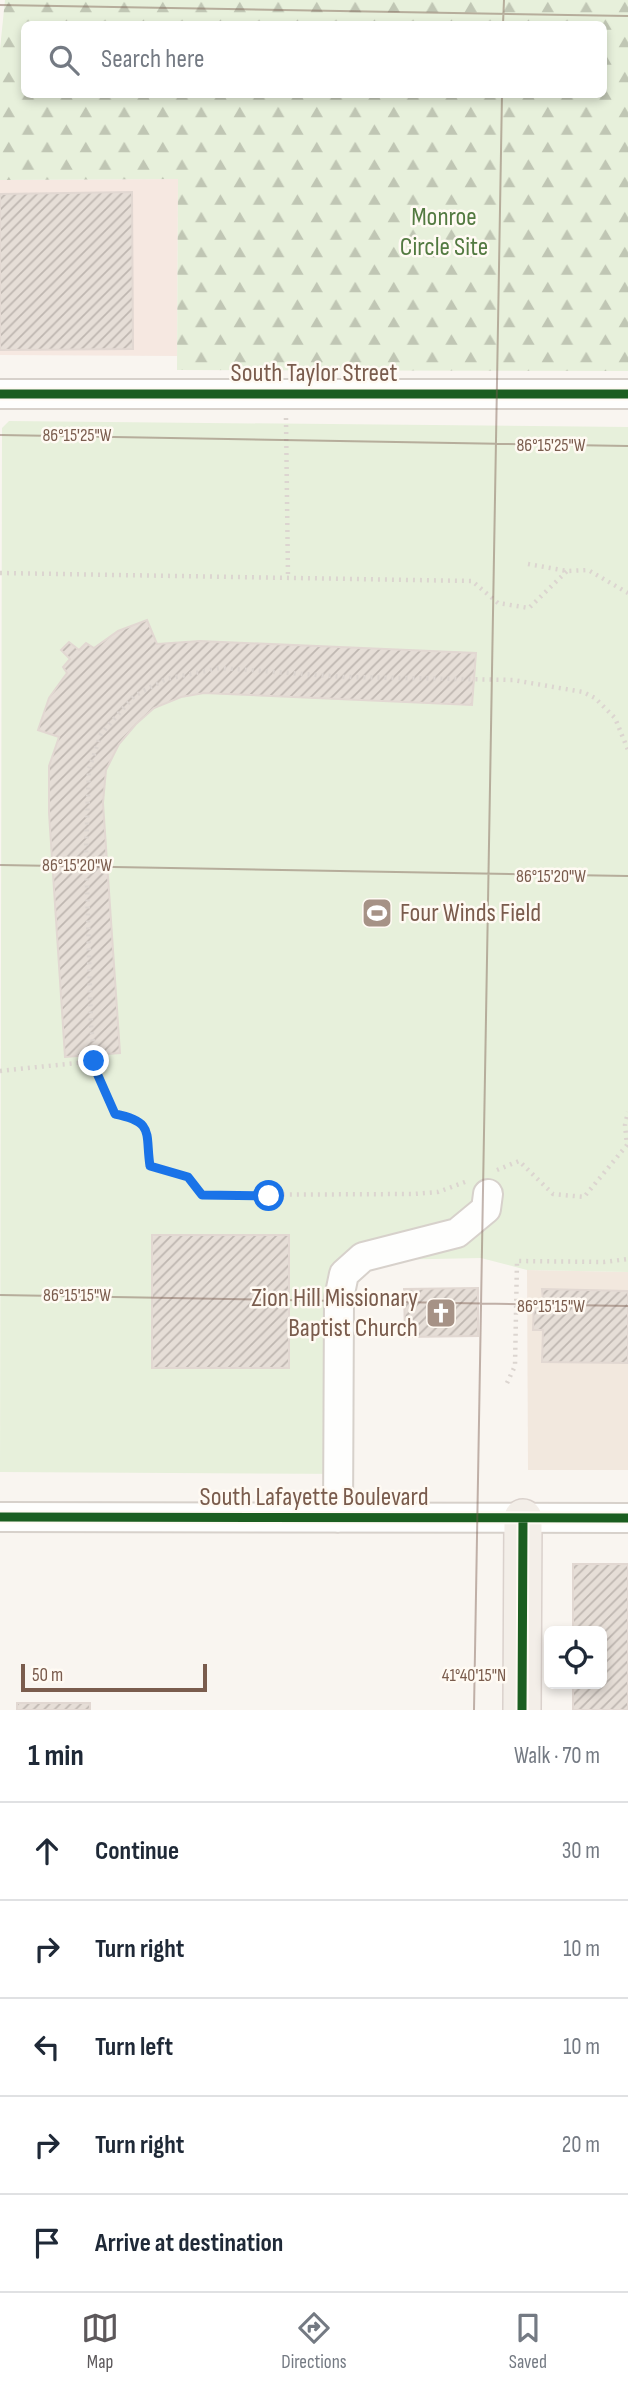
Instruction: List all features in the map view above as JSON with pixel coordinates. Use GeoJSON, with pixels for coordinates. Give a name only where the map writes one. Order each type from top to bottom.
{"type":"FeatureCollection","features":[{"type":"Feature","properties":{"kind":"main road"},"geometry":{"type":"LineString","coordinates":[[522,1710],[523,1518]]}},
{"type":"Feature","properties":{"kind":"street","name":"South Taylor Street"},"geometry":{"type":"LineString","coordinates":[[0,394],[628,394]]}},
{"type":"Feature","properties":{"kind":"street"},"geometry":{"type":"LineString","coordinates":[[338,1518],[339,1323],[344,1274],[363,1257],[457,1233],[486,1209],[486,1181]]}},
{"type":"Feature","properties":{"kind":"street","name":"South Lafayette Boulevard"},"geometry":{"type":"LineString","coordinates":[[0,1517],[628,1518]]}},
{"type":"Feature","properties":{"kind":"path"},"geometry":{"type":"LineString","coordinates":[[286,418],[288,578]]}},
{"type":"Feature","properties":{"kind":"path"},"geometry":{"type":"LineString","coordinates":[[528,565],[567,571],[588,570],[628,593]]}},
{"type":"Feature","properties":{"kind":"path"},"geometry":{"type":"LineString","coordinates":[[0,573],[472,580],[498,603],[529,608],[567,571]]}},
{"type":"Feature","properties":{"kind":"path"},"geometry":{"type":"LineString","coordinates":[[628,750],[615,718],[595,698],[583,692],[513,680],[345,677],[220,668],[166,679],[134,696],[101,734],[89,769],[86,850],[96,1071],[115,1114],[139,1121],[146,1128],[150,1140],[150,1166],[188,1177],[202,1195],[414,1195],[486,1181],[519,1161],[553,1194],[584,1196],[627,1145],[625,1125],[628,1112]]}},
{"type":"Feature","properties":{"kind":"path"},"geometry":{"type":"LineString","coordinates":[[0,1071],[94,1061]]}},
{"type":"Feature","properties":{"kind":"path"},"geometry":{"type":"LineString","coordinates":[[507,1383],[515,1366],[517,1261],[604,1262],[628,1259]]}},
{"type":"Feature","properties":{"kind":"shaded area"},"geometry":{"type":"Polygon","coordinates":[[[178,179],[177,356],[0,355],[0,180],[178,179]]]}},
{"type":"Feature","properties":{"kind":"shaded area"},"geometry":{"type":"Polygon","coordinates":[[[527,1270],[628,1272],[628,1470],[528,1470],[527,1270]]]}},
{"type":"Feature","properties":{"kind":"green space","name":"Monroe Circle Site"},"geometry":{"type":"Polygon","coordinates":[[[5,0],[628,0],[628,371],[177,370],[178,179],[0,180],[0,49],[5,0]]]}},
{"type":"Feature","properties":{"kind":"green space"},"geometry":{"type":"Polygon","coordinates":[[[9,421],[628,427],[628,1272],[527,1270],[481,1258],[385,1260],[354,1280],[354,1474],[0,1472],[2,428],[9,421]]]}},
{"type":"Feature","properties":{"kind":"building"},"geometry":{"type":"Polygon","coordinates":[[[132,192],[133,349],[0,350],[0,194],[132,192]]]}},
{"type":"Feature","properties":{"kind":"building"},"geometry":{"type":"Polygon","coordinates":[[[147,620],[157,644],[200,641],[476,653],[472,705],[204,693],[181,697],[154,708],[119,744],[106,770],[103,803],[120,1053],[65,1057],[49,813],[49,766],[59,737],[38,730],[49,698],[67,673],[63,667],[70,659],[61,650],[69,642],[79,650],[86,643],[94,648],[118,631],[147,620]]]}},
{"type":"Feature","properties":{"kind":"building"},"geometry":{"type":"Polygon","coordinates":[[[152,1235],[289,1235],[289,1368],[152,1368],[152,1235]]]}},
{"type":"Feature","properties":{"kind":"building","name":"Zion Hill Missionary Baptist Church"},"geometry":{"type":"Polygon","coordinates":[[[478,1288],[478,1336],[405,1337],[404,1289],[478,1288]]]}},
{"type":"Feature","properties":{"kind":"building"},"geometry":{"type":"Polygon","coordinates":[[[542,1289],[628,1291],[628,1363],[542,1362],[543,1330],[533,1330],[534,1300],[543,1300],[542,1289]]]}},
{"type":"Feature","properties":{"kind":"building"},"geometry":{"type":"Polygon","coordinates":[[[573,1564],[628,1564],[628,1710],[573,1710],[573,1689],[607,1689],[607,1626],[573,1626],[573,1564]]]}},
{"type":"Feature","properties":{"kind":"building"},"geometry":{"type":"Polygon","coordinates":[[[17,1703],[90,1703],[90,1710],[17,1710],[17,1703]]]}},
{"type":"Feature","properties":{"kind":"cycle path"},"geometry":{"type":"LineString","coordinates":[[0,394],[628,394]]}},
{"type":"Feature","properties":{"kind":"cycle path"},"geometry":{"type":"LineString","coordinates":[[0,1517],[628,1518]]}},
{"type":"Feature","properties":{"kind":"cycle path"},"geometry":{"type":"LineString","coordinates":[[522,1710],[523,1518]]}},
{"type":"Feature","properties":{"kind":"place","name":"Four Winds Field"},"geometry":{"type":"Point","coordinates":[377,913]}},
{"type":"Feature","properties":{"kind":"place","name":"Zion Hill Missionary Baptist Church"},"geometry":{"type":"Point","coordinates":[441,1313]}},
{"type":"Feature","properties":{"kind":"route"},"geometry":{"type":"LineString","coordinates":[[94,1061],[115,1114],[139,1121],[146,1128],[150,1140],[150,1166],[188,1177],[202,1195],[269,1196]]}}]}
